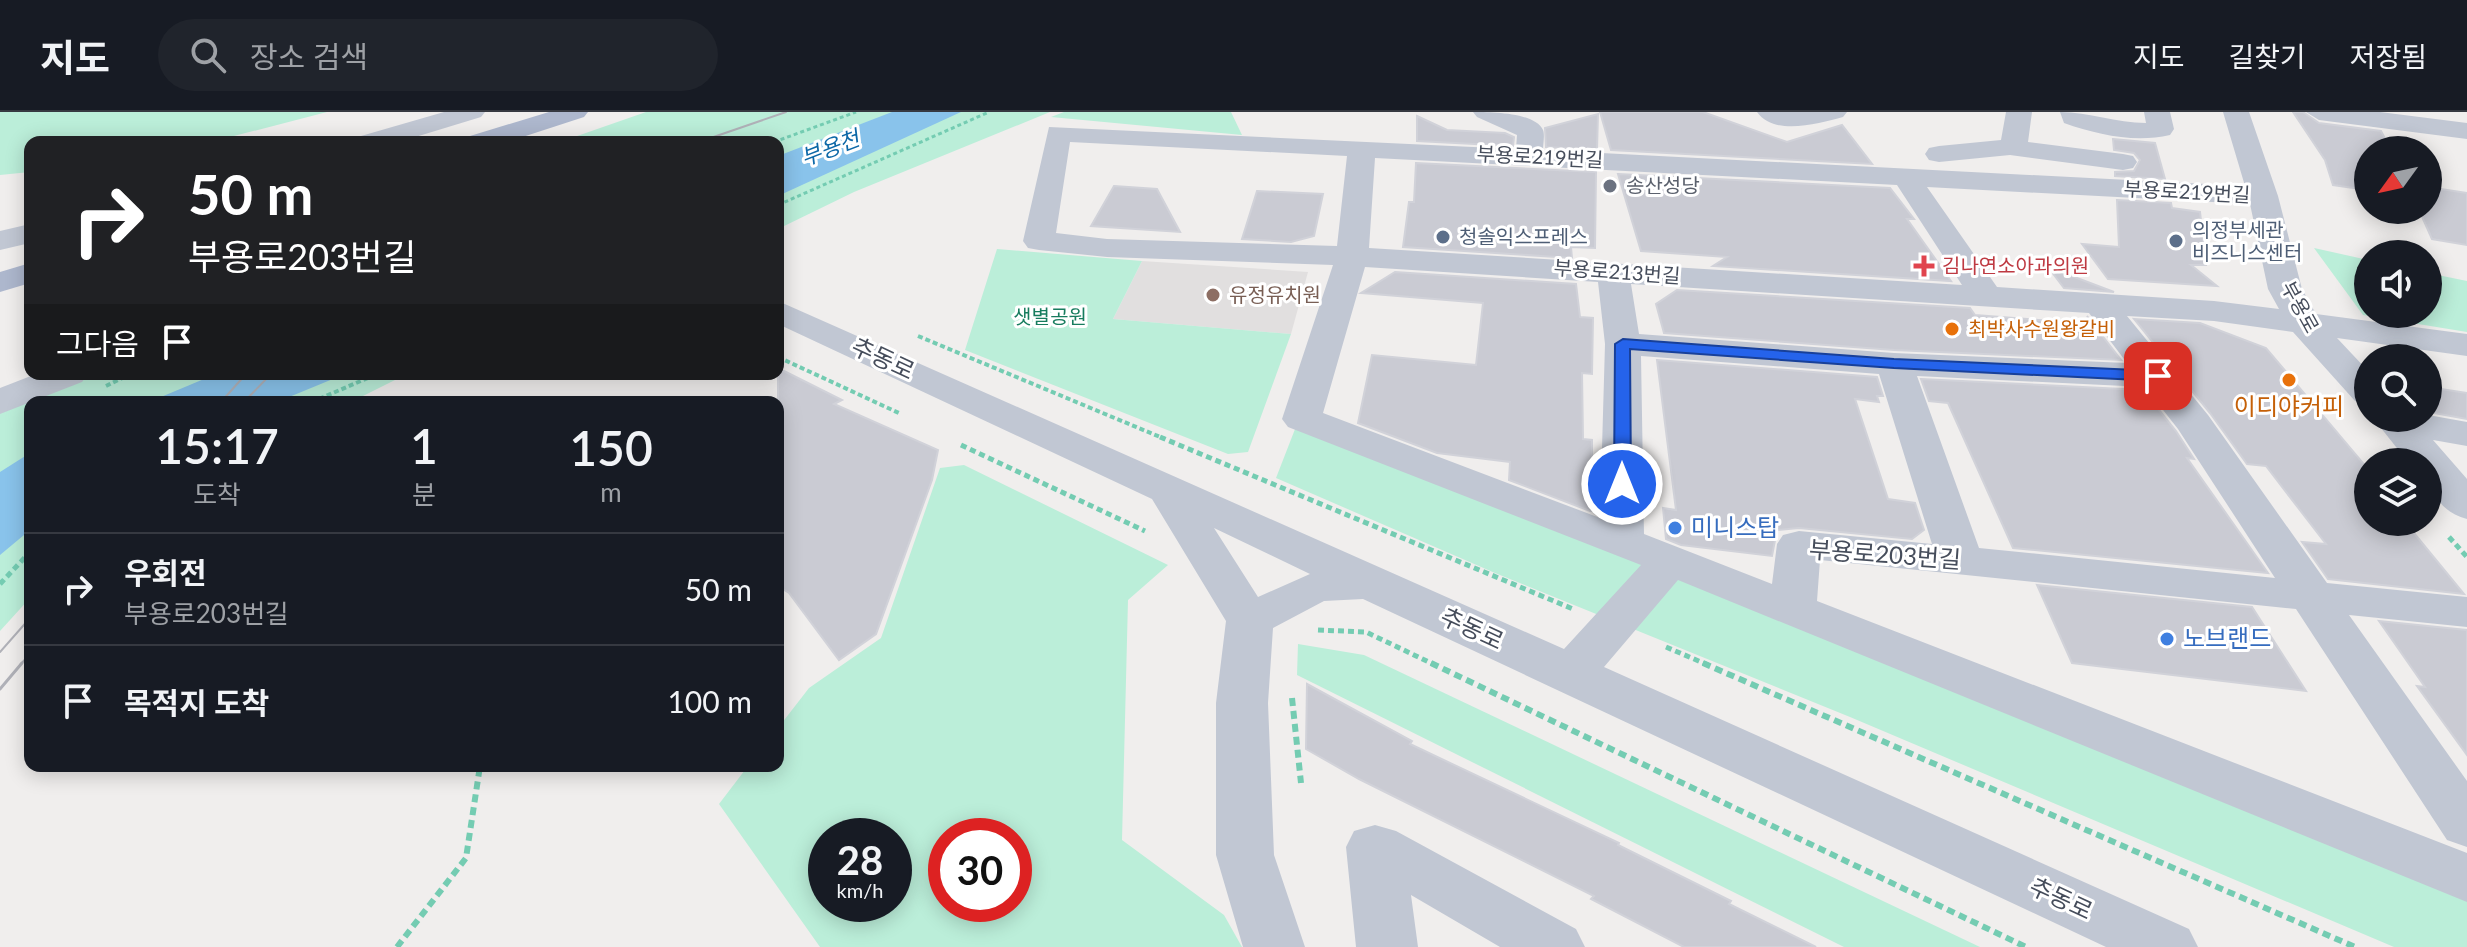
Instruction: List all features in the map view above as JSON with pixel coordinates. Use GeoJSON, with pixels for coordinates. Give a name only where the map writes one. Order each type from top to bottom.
{"type":"FeatureCollection","features":[{"type":"Feature","properties":{"kind":"main road"},"geometry":{"type":"LineString","coordinates":[[499,136],[568,114]]}},
{"type":"Feature","properties":{"kind":"main road"},"geometry":{"type":"LineString","coordinates":[[538,136],[568,114]]}},
{"type":"Feature","properties":{"kind":"main road"},"geometry":{"type":"LineString","coordinates":[[0,282],[24,275]]}},
{"type":"Feature","properties":{"kind":"street"},"geometry":{"type":"LineString","coordinates":[[391,136],[472,112]]}},
{"type":"Feature","properties":{"kind":"street"},"geometry":{"type":"LineString","coordinates":[[1486,112],[1525,139]]}},
{"type":"Feature","properties":{"kind":"street"},"geometry":{"type":"LineString","coordinates":[[1770,112],[1793,120],[1834,112]]}},
{"type":"Feature","properties":{"kind":"street"},"geometry":{"type":"LineString","coordinates":[[1457,124],[1525,139],[1958,154],[2014,144],[2019,112]]}},
{"type":"Feature","properties":{"kind":"street"},"geometry":{"type":"LineString","coordinates":[[2073,112],[2073,118],[2089,123],[2146,132],[2161,129],[2157,112]]}},
{"type":"Feature","properties":{"kind":"street","name":"부용로"},"geometry":{"type":"LineString","coordinates":[[2236,112],[2263,196],[2285,289],[2303,322],[2354,377]]}},
{"type":"Feature","properties":{"kind":"street"},"geometry":{"type":"LineString","coordinates":[[2319,112],[2467,131]]}},
{"type":"Feature","properties":{"kind":"street"},"geometry":{"type":"LineString","coordinates":[[1293,118],[1310,125],[1350,130],[1415,126]]}},
{"type":"Feature","properties":{"kind":"street","name":"부용로219번길"},"geometry":{"type":"LineString","coordinates":[[1058,133],[1362,148],[1525,139],[1905,176],[2263,196]]}},
{"type":"Feature","properties":{"kind":"street","name":"부용로213번길"},"geometry":{"type":"LineString","coordinates":[[1058,133],[1039,241],[1107,248],[1352,256],[2214,311],[2467,345]]}},
{"type":"Feature","properties":{"kind":"street"},"geometry":{"type":"LineString","coordinates":[[2007,147],[2134,163]]}},
{"type":"Feature","properties":{"kind":"street"},"geometry":{"type":"LineString","coordinates":[[1362,148],[1352,256],[1302,419],[1622,541],[2467,878]]}},
{"type":"Feature","properties":{"kind":"street"},"geometry":{"type":"LineString","coordinates":[[1905,176],[1986,296]]}},
{"type":"Feature","properties":{"kind":"street"},"geometry":{"type":"LineString","coordinates":[[0,241],[24,235]]}},
{"type":"Feature","properties":{"kind":"street"},"geometry":{"type":"LineString","coordinates":[[1613,272],[1623,344],[1622,541]]}},
{"type":"Feature","properties":{"kind":"street"},"geometry":{"type":"LineString","coordinates":[[2099,304],[2158,376],[2467,825]]}},
{"type":"Feature","properties":{"kind":"street","name":"추동로"},"geometry":{"type":"LineString","coordinates":[[784,314],[2167,947]]}},
{"type":"Feature","properties":{"kind":"street"},"geometry":{"type":"LineString","coordinates":[[1623,344],[1894,364],[2158,376]]}},
{"type":"Feature","properties":{"kind":"street"},"geometry":{"type":"LineString","coordinates":[[1894,364],[1960,560]]}},
{"type":"Feature","properties":{"kind":"street"},"geometry":{"type":"LineString","coordinates":[[0,402],[54,380]]}},
{"type":"Feature","properties":{"kind":"street"},"geometry":{"type":"LineString","coordinates":[[2442,427],[2467,434]]}},
{"type":"Feature","properties":{"kind":"street","name":"부용로"},"geometry":{"type":"LineString","coordinates":[[2403,432],[2467,506]]}},
{"type":"Feature","properties":{"kind":"street"},"geometry":{"type":"LineString","coordinates":[[1167,489],[1207,547],[1250,621],[1242,703],[1245,855],[1274,947]]}},
{"type":"Feature","properties":{"kind":"street","name":"부용로203번길"},"geometry":{"type":"LineString","coordinates":[[1793,609],[1799,544],[2467,612]]}},
{"type":"Feature","properties":{"kind":"street"},"geometry":{"type":"LineString","coordinates":[[1570,674],[1670,560]]}},
{"type":"Feature","properties":{"kind":"street"},"geometry":{"type":"LineString","coordinates":[[1250,621],[1314,587],[1373,584]]}},
{"type":"Feature","properties":{"kind":"street"},"geometry":{"type":"LineString","coordinates":[[1387,947],[1375,847],[1554,947]]}},
{"type":"Feature","properties":{"kind":"path"},"geometry":{"type":"LineString","coordinates":[[784,138],[856,112]]}},
{"type":"Feature","properties":{"kind":"path"},"geometry":{"type":"LineString","coordinates":[[784,202],[989,112]]}},
{"type":"Feature","properties":{"kind":"path"},"geometry":{"type":"LineString","coordinates":[[917,336],[1581,613]]}},
{"type":"Feature","properties":{"kind":"path"},"geometry":{"type":"LineString","coordinates":[[784,360],[901,414]]}},
{"type":"Feature","properties":{"kind":"path"},"geometry":{"type":"LineString","coordinates":[[326,396],[363,380]]}},
{"type":"Feature","properties":{"kind":"path"},"geometry":{"type":"LineString","coordinates":[[961,445],[1148,532]]}},
{"type":"Feature","properties":{"kind":"path"},"geometry":{"type":"LineString","coordinates":[[0,584],[24,558]]}},
{"type":"Feature","properties":{"kind":"path"},"geometry":{"type":"LineString","coordinates":[[1304,634],[1324,628],[1366,632],[2026,947]]}},
{"type":"Feature","properties":{"kind":"path"},"geometry":{"type":"LineString","coordinates":[[1666,647],[2355,947]]}},
{"type":"Feature","properties":{"kind":"path"},"geometry":{"type":"LineString","coordinates":[[1292,696],[1301,783]]}},
{"type":"Feature","properties":{"kind":"path"},"geometry":{"type":"LineString","coordinates":[[397,947],[466,858],[479,772]]}},
{"type":"Feature","properties":{"kind":"shaded area","name":"유정유치원"},"geometry":{"type":"Polygon","coordinates":[[[1142,261],[1308,272],[1291,334],[1113,319],[1142,261]]]}},
{"type":"Feature","properties":{"kind":"green space"},"geometry":{"type":"Polygon","coordinates":[[[0,112],[327,112],[234,136],[24,136],[24,173],[0,175],[0,112]]]}},
{"type":"Feature","properties":{"kind":"green space"},"geometry":{"type":"Polygon","coordinates":[[[646,112],[1050,112],[854,192],[784,226],[784,136],[577,136],[646,112]]]}},
{"type":"Feature","properties":{"kind":"green space"},"geometry":{"type":"Polygon","coordinates":[[[1064,112],[1231,112],[1242,135],[1051,117],[1064,112]]]}},
{"type":"Feature","properties":{"kind":"green space"},"geometry":{"type":"Polygon","coordinates":[[[2314,248],[2354,257],[2354,303],[2314,248]]]}},
{"type":"Feature","properties":{"kind":"green space","name":"샛별공원"},"geometry":{"type":"Polygon","coordinates":[[[997,249],[1142,261],[1113,319],[1291,334],[1248,452],[1228,454],[965,350],[997,249]]]}},
{"type":"Feature","properties":{"kind":"green space"},"geometry":{"type":"Polygon","coordinates":[[[2442,276],[2467,281],[2467,332],[2442,328],[2442,276]]]}},
{"type":"Feature","properties":{"kind":"green space"},"geometry":{"type":"Polygon","coordinates":[[[59,380],[395,380],[363,396],[24,396],[24,605],[0,631],[0,403],[59,380]]]}},
{"type":"Feature","properties":{"kind":"green space"},"geometry":{"type":"Polygon","coordinates":[[[1297,424],[2467,893],[2467,947],[2394,947],[1850,717],[1495,573],[1276,478],[1297,424]]]}},
{"type":"Feature","properties":{"kind":"green space"},"geometry":{"type":"Polygon","coordinates":[[[964,465],[1168,565],[1128,600],[1122,840],[1224,915],[1242,947],[820,947],[719,804],[743,772],[784,772],[784,720],[809,688],[881,638],[940,468],[964,465]]]}},
{"type":"Feature","properties":{"kind":"green space"},"geometry":{"type":"Polygon","coordinates":[[[1298,644],[1364,655],[1980,947],[1844,947],[1297,675],[1298,644]]]}},
{"type":"Feature","properties":{"kind":"water","name":"부용천"},"geometry":{"type":"Polygon","coordinates":[[[892,112],[961,112],[784,193],[784,154],[892,112]]]}},
{"type":"Feature","properties":{"kind":"water"},"geometry":{"type":"Polygon","coordinates":[[[202,380],[330,380],[292,396],[163,396],[202,380]]]}},
{"type":"Feature","properties":{"kind":"water"},"geometry":{"type":"Polygon","coordinates":[[[24,457],[24,535],[0,555],[0,472],[24,457]]]}},
{"type":"Feature","properties":{"kind":"building"},"geometry":{"type":"Polygon","coordinates":[[[1600,112],[1703,112],[1787,142],[1842,125],[1872,164],[1611,150],[1600,112]]]}},
{"type":"Feature","properties":{"kind":"building"},"geometry":{"type":"Polygon","coordinates":[[[2293,112],[2303,112],[2319,123],[2381,131],[2384,136],[2354,136],[2354,188],[2333,185],[2325,160],[2293,112]]]}},
{"type":"Feature","properties":{"kind":"building"},"geometry":{"type":"Polygon","coordinates":[[[1598,114],[1597,150],[1546,147],[1545,128],[1598,114]]]}},
{"type":"Feature","properties":{"kind":"building"},"geometry":{"type":"Polygon","coordinates":[[[1417,116],[1447,130],[1505,133],[1514,137],[1513,146],[1417,141],[1417,116]]]}},
{"type":"Feature","properties":{"kind":"building"},"geometry":{"type":"Polygon","coordinates":[[[2113,139],[2155,143],[2165,179],[2115,176],[2115,172],[2134,171],[2140,160],[2134,153],[2114,150],[2113,139]]]}},
{"type":"Feature","properties":{"kind":"building"},"geometry":{"type":"Polygon","coordinates":[[[1416,163],[1596,172],[1595,248],[1571,247],[1572,258],[1403,247],[1409,202],[1414,202],[1416,163]]]}},
{"type":"Feature","properties":{"kind":"building"},"geometry":{"type":"Polygon","coordinates":[[[1618,174],[1890,188],[1914,219],[1907,219],[1951,281],[1713,266],[1727,257],[1641,251],[1618,174]]]}},
{"type":"Feature","properties":{"kind":"building"},"geometry":{"type":"Polygon","coordinates":[[[1114,186],[1157,189],[1180,232],[1091,226],[1114,186]]]}},
{"type":"Feature","properties":{"kind":"building"},"geometry":{"type":"Polygon","coordinates":[[[2442,189],[2467,193],[2467,245],[2432,239],[2425,224],[2442,224],[2442,189]]]}},
{"type":"Feature","properties":{"kind":"building"},"geometry":{"type":"Polygon","coordinates":[[[1257,191],[1323,194],[1314,236],[1291,242],[1242,239],[1257,191]]]}},
{"type":"Feature","properties":{"kind":"building","name":"의정부세관 비즈니스센터"},"geometry":{"type":"Polygon","coordinates":[[[2117,200],[2171,203],[2172,208],[2200,212],[2206,265],[2191,265],[2217,286],[2108,279],[2082,244],[2119,247],[2117,200]]]}},
{"type":"Feature","properties":{"kind":"building"},"geometry":{"type":"Polygon","coordinates":[[[2048,267],[2114,292],[2064,288],[2048,267]]]}},
{"type":"Feature","properties":{"kind":"building"},"geometry":{"type":"Polygon","coordinates":[[[1395,272],[1576,284],[1580,317],[1593,318],[1592,374],[1582,373],[1583,439],[1592,440],[1592,476],[1598,476],[1597,510],[1590,511],[1509,480],[1510,462],[1437,453],[1358,423],[1372,355],[1476,365],[1483,303],[1361,293],[1395,272]]]}},
{"type":"Feature","properties":{"kind":"building"},"geometry":{"type":"Polygon","coordinates":[[[1677,290],[1970,308],[1975,315],[2092,324],[2087,316],[2121,360],[1894,350],[1664,333],[1656,304],[1677,290]]]}},
{"type":"Feature","properties":{"kind":"building"},"geometry":{"type":"Polygon","coordinates":[[[2134,319],[2200,323],[2266,348],[2354,452],[2354,536],[2416,536],[2464,594],[2328,579],[2302,542],[2326,544],[2266,466],[2247,464],[2134,319]]]}},
{"type":"Feature","properties":{"kind":"building"},"geometry":{"type":"Polygon","coordinates":[[[1657,360],[1877,377],[1883,396],[1877,396],[1879,402],[1855,399],[1888,499],[1915,503],[1924,530],[1912,539],[1799,528],[1777,530],[1772,556],[1681,545],[1666,539],[1663,508],[1676,510],[1657,360]]]}},
{"type":"Feature","properties":{"kind":"building"},"geometry":{"type":"Polygon","coordinates":[[[784,371],[842,400],[834,404],[938,450],[932,480],[876,634],[839,660],[784,590],[784,396],[778,396],[778,380],[784,380],[784,371]]]}},
{"type":"Feature","properties":{"kind":"building"},"geometry":{"type":"Polygon","coordinates":[[[1921,379],[2143,390],[2176,431],[2194,459],[2187,458],[2268,573],[2013,548],[1948,403],[1929,401],[1921,379]]]}},
{"type":"Feature","properties":{"kind":"building"},"geometry":{"type":"Polygon","coordinates":[[[2442,389],[2467,393],[2467,419],[2442,415],[2442,389]]]}},
{"type":"Feature","properties":{"kind":"building","name":"노브랜드"},"geometry":{"type":"Polygon","coordinates":[[[2037,585],[2252,607],[2306,691],[2072,663],[2037,585]]]}},
{"type":"Feature","properties":{"kind":"building"},"geometry":{"type":"Polygon","coordinates":[[[2379,621],[2467,630],[2467,755],[2417,686],[2425,687],[2379,621]]]}},
{"type":"Feature","properties":{"kind":"building"},"geometry":{"type":"Polygon","coordinates":[[[1307,684],[1412,741],[1410,744],[1619,843],[1731,901],[1729,904],[1816,947],[1684,947],[1591,899],[1594,896],[1359,779],[1306,749],[1307,684]]]}},
{"type":"Feature","properties":{"kind":"tram line"},"geometry":{"type":"LineString","coordinates":[[716,136],[786,112]]}},
{"type":"Feature","properties":{"kind":"tram line"},"geometry":{"type":"LineString","coordinates":[[226,396],[241,380]]}},
{"type":"Feature","properties":{"kind":"tram line"},"geometry":{"type":"LineString","coordinates":[[250,396],[265,380]]}},
{"type":"Feature","properties":{"kind":"tram line"},"geometry":{"type":"LineString","coordinates":[[0,652],[24,625]]}},
{"type":"Feature","properties":{"kind":"tram line"},"geometry":{"type":"LineString","coordinates":[[20,665],[24,661]]}},
{"type":"Feature","properties":{"kind":"tram line"},"geometry":{"type":"LineString","coordinates":[[0,689],[22,663]]}},
{"type":"Feature","properties":{"kind":"place","name":"송산성당"},"geometry":{"type":"Point","coordinates":[1610,186]}},
{"type":"Feature","properties":{"kind":"place","name":"청솔익스프레스"},"geometry":{"type":"Point","coordinates":[1443,237]}},
{"type":"Feature","properties":{"kind":"place","name":"의정부세관 비즈니스센터"},"geometry":{"type":"Point","coordinates":[2176,241]}},
{"type":"Feature","properties":{"kind":"place","name":"김나연소아과의원"},"geometry":{"type":"Point","coordinates":[1924,266]}},
{"type":"Feature","properties":{"kind":"place","name":"유정유치원"},"geometry":{"type":"Point","coordinates":[1213,295]}},
{"type":"Feature","properties":{"kind":"place","name":"최박사수원왕갈비"},"geometry":{"type":"Point","coordinates":[1952,329]}},
{"type":"Feature","properties":{"kind":"place","name":"이디야커피"},"geometry":{"type":"Point","coordinates":[2289,380]}},
{"type":"Feature","properties":{"kind":"place","name":"미니스탑"},"geometry":{"type":"Point","coordinates":[1675,528]}},
{"type":"Feature","properties":{"kind":"place","name":"노브랜드"},"geometry":{"type":"Point","coordinates":[2167,639]}},
{"type":"Feature","properties":{"kind":"route"},"geometry":{"type":"LineString","coordinates":[[1622,484],[1623,344],[1894,364],[2158,376]]}}]}
